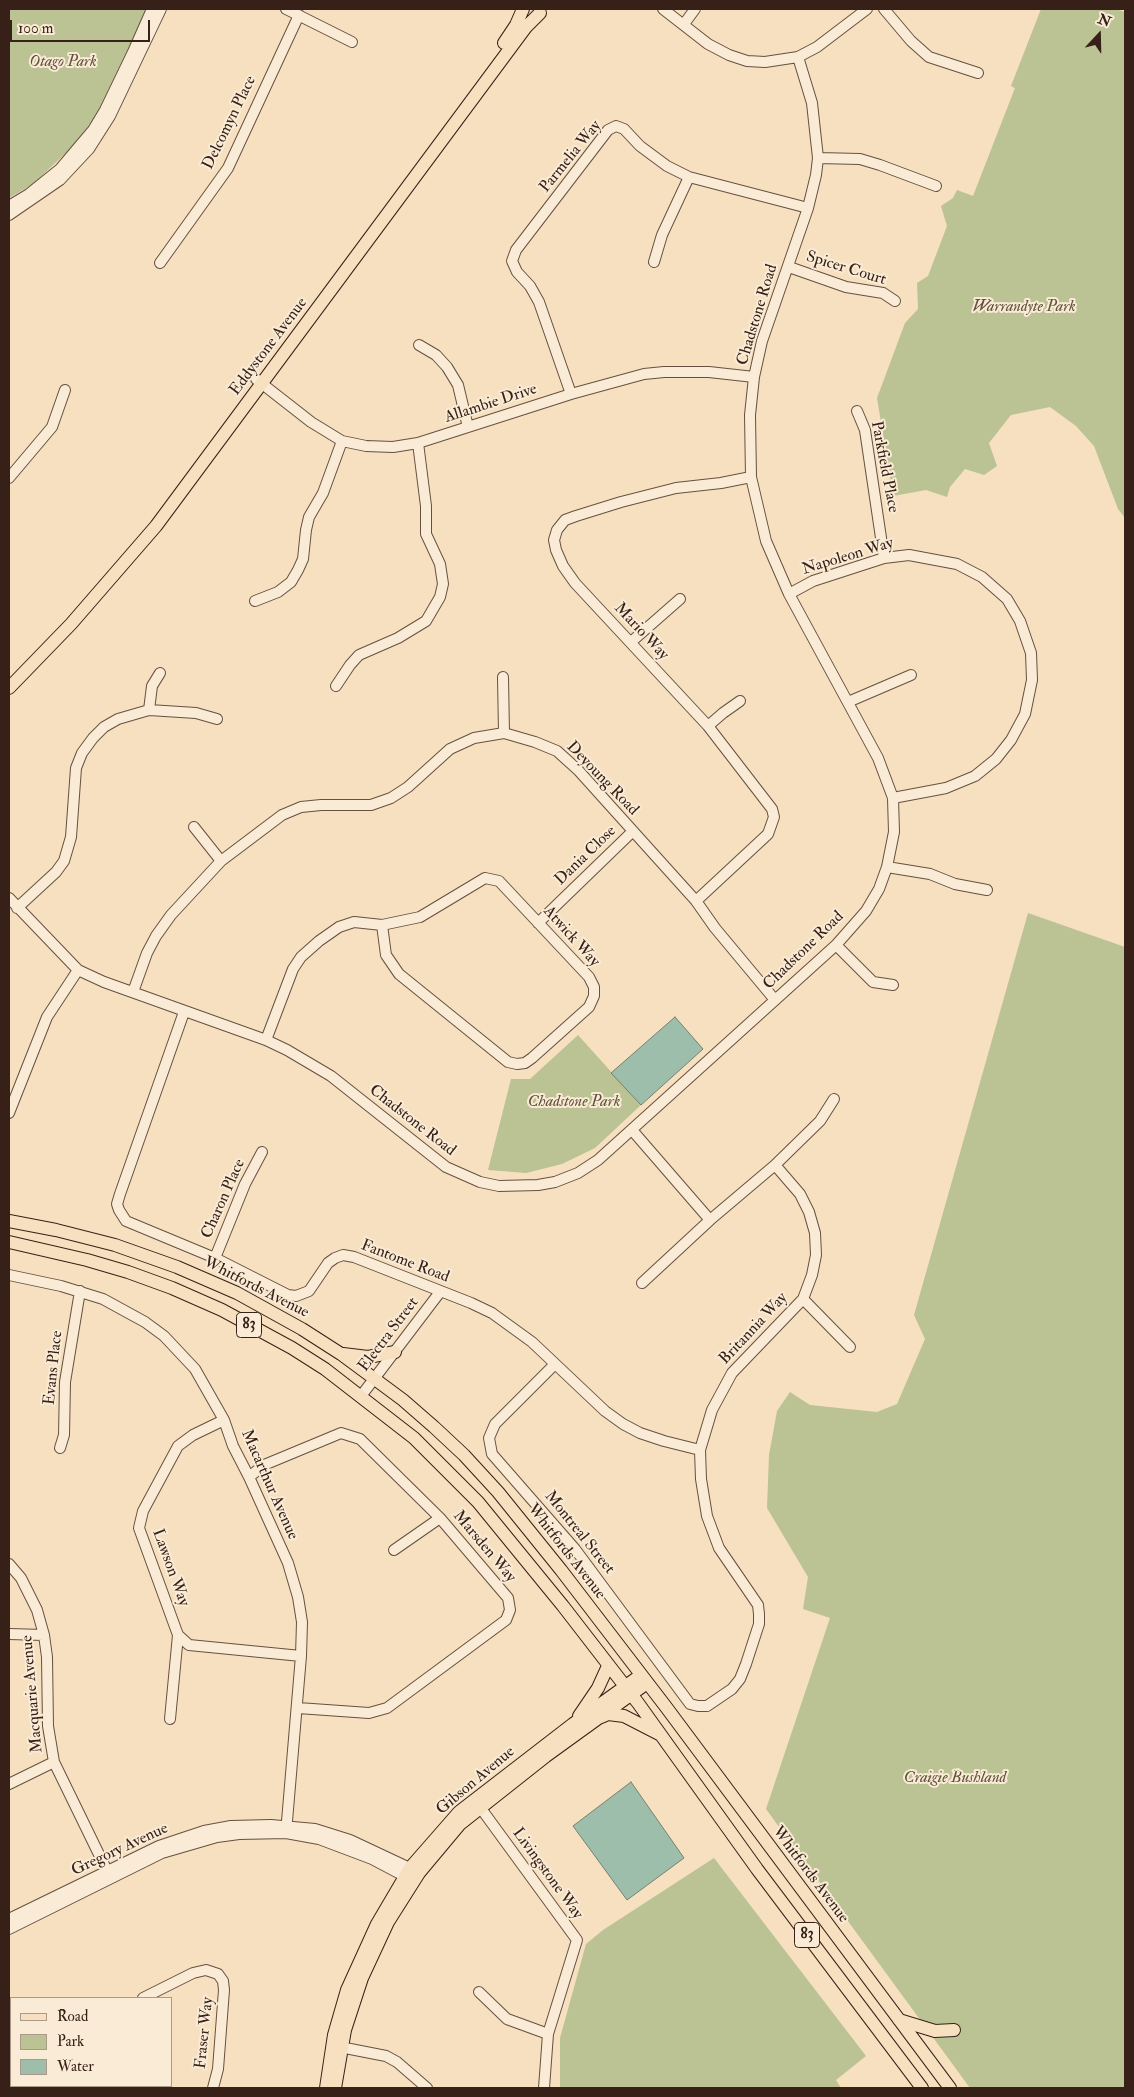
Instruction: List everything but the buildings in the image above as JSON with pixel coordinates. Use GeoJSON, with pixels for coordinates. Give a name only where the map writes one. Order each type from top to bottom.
{"type":"FeatureCollection","features":[{"type":"Feature","properties":{"kind":"main road","name":"Eddystone Avenue"},"geometry":{"type":"LineString","coordinates":[[9,688],[127,560],[193,478],[259,381],[501,48],[516,25],[523,9]]}},
{"type":"Feature","properties":{"kind":"main road","name":"Eddystone Avenue"},"geometry":{"type":"LineString","coordinates":[[9,676],[56,628],[150,520],[259,381],[539,10]]}},
{"type":"Feature","properties":{"kind":"main road","name":"Whitfords Avenue"},"geometry":{"type":"LineString","coordinates":[[9,1221],[56,1230],[116,1245],[177,1267],[237,1293],[270,1310],[341,1354],[375,1378],[446,1438],[498,1492],[644,1679],[950,2088]]}},
{"type":"Feature","properties":{"kind":"main road","name":"83"},"geometry":{"type":"LineString","coordinates":[[9,1242],[88,1260],[189,1295],[222,1310],[325,1368],[414,1438],[478,1502],[563,1606],[661,1735],[757,1869],[922,2088]]}},
{"type":"Feature","properties":{"kind":"main road"},"geometry":{"type":"LineString","coordinates":[[341,1354],[368,1356],[395,1352]]}},
{"type":"Feature","properties":{"kind":"main road"},"geometry":{"type":"LineString","coordinates":[[573,1724],[598,1688],[608,1666]]}},
{"type":"Feature","properties":{"kind":"main road","name":"Gibson Avenue"},"geometry":{"type":"LineString","coordinates":[[478,1804],[599,1717],[644,1679]]}},
{"type":"Feature","properties":{"kind":"main road","name":"Gibson Avenue"},"geometry":{"type":"LineString","coordinates":[[326,2088],[337,2046],[368,1964],[412,1875],[478,1804],[573,1724],[628,1691]]}},
{"type":"Feature","properties":{"kind":"main road"},"geometry":{"type":"LineString","coordinates":[[599,1717],[608,1714],[624,1716],[661,1735]]}},
{"type":"Feature","properties":{"kind":"main road"},"geometry":{"type":"LineString","coordinates":[[899,2020],[935,2031],[954,2030]]}},
{"type":"Feature","properties":{"kind":"main road","name":"Gibson Avenue"},"geometry":{"type":"LineString","coordinates":[[335,2088],[337,2046]]}},
{"type":"Feature","properties":{"kind":"street"},"geometry":{"type":"LineString","coordinates":[[9,206],[29,194],[60,169],[93,130],[134,52],[152,9]]}},
{"type":"Feature","properties":{"kind":"street"},"geometry":{"type":"LineString","coordinates":[[9,216],[60,180],[89,149],[110,116],[147,42],[161,9]]}},
{"type":"Feature","properties":{"kind":"street"},"geometry":{"type":"LineString","coordinates":[[286,9],[352,42]]}},
{"type":"Feature","properties":{"kind":"street"},"geometry":{"type":"LineString","coordinates":[[663,9],[708,44],[729,55],[765,62],[798,57],[817,47],[867,9]]}},
{"type":"Feature","properties":{"kind":"street"},"geometry":{"type":"LineString","coordinates":[[684,24],[695,9]]}},
{"type":"Feature","properties":{"kind":"street"},"geometry":{"type":"LineString","coordinates":[[884,9],[911,41],[929,57],[978,73]]}},
{"type":"Feature","properties":{"kind":"street","name":"Delcomyn Place"},"geometry":{"type":"LineString","coordinates":[[160,263],[228,168],[299,15]]}},
{"type":"Feature","properties":{"kind":"street","name":"Chadstone Road"},"geometry":{"type":"LineString","coordinates":[[9,898],[78,970],[184,1012],[266,1040],[310,1062],[331,1076],[446,1168],[480,1182],[499,1186],[538,1185],[555,1182],[578,1173],[598,1160],[836,945],[866,911],[879,889],[887,867],[894,832],[893,798],[878,758],[789,594],[766,541],[751,477],[750,415],[754,377],[762,341],[773,306],[808,208],[818,158],[812,103],[798,57]]}},
{"type":"Feature","properties":{"kind":"street","name":"Parmelia Way"},"geometry":{"type":"LineString","coordinates":[[571,394],[539,302],[530,286],[517,272],[512,261],[516,250],[608,130],[616,126],[624,129],[640,146],[667,166],[689,177],[808,208]]}},
{"type":"Feature","properties":{"kind":"street"},"geometry":{"type":"LineString","coordinates":[[818,158],[860,159],[880,164],[936,186]]}},
{"type":"Feature","properties":{"kind":"street"},"geometry":{"type":"LineString","coordinates":[[654,262],[662,235],[689,177]]}},
{"type":"Feature","properties":{"kind":"street","name":"Spicer Court"},"geometry":{"type":"LineString","coordinates":[[788,267],[846,287],[883,294],[895,301]]}},
{"type":"Feature","properties":{"kind":"street"},"geometry":{"type":"LineString","coordinates":[[419,345],[436,355],[451,373],[458,385],[468,427]]}},
{"type":"Feature","properties":{"kind":"street","name":"Allambie Drive"},"geometry":{"type":"LineString","coordinates":[[259,381],[311,422],[342,441],[366,446],[393,447],[418,443],[571,394],[644,374],[709,372],[754,377]]}},
{"type":"Feature","properties":{"kind":"street"},"geometry":{"type":"LineString","coordinates":[[9,478],[52,427],[65,390]]}},
{"type":"Feature","properties":{"kind":"street","name":"Parkfield Place"},"geometry":{"type":"LineString","coordinates":[[857,411],[865,430],[884,558]]}},
{"type":"Feature","properties":{"kind":"street"},"geometry":{"type":"LineString","coordinates":[[255,601],[278,592],[291,582],[298,570],[304,554],[309,517],[323,493],[342,441]]}},
{"type":"Feature","properties":{"kind":"street"},"geometry":{"type":"LineString","coordinates":[[336,686],[359,655],[398,638],[426,621],[440,598],[443,584],[440,564],[426,534],[426,506],[418,443]]}},
{"type":"Feature","properties":{"kind":"street","name":"Mario Way"},"geometry":{"type":"LineString","coordinates":[[696,901],[768,834],[774,817],[772,809],[708,726],[575,583],[556,550],[554,540],[557,530],[565,520],[621,502],[676,488],[722,483],[751,477]]}},
{"type":"Feature","properties":{"kind":"street","name":"Napoleon Way"},"geometry":{"type":"LineString","coordinates":[[789,594],[814,581],[884,558],[909,555],[957,564],[982,577],[1007,599],[1020,622],[1031,653],[1032,680],[1025,714],[1012,740],[996,759],[975,776],[946,788],[893,798]]}},
{"type":"Feature","properties":{"kind":"street"},"geometry":{"type":"LineString","coordinates":[[631,642],[680,599]]}},
{"type":"Feature","properties":{"kind":"street"},"geometry":{"type":"LineString","coordinates":[[149,710],[152,686],[160,673]]}},
{"type":"Feature","properties":{"kind":"street"},"geometry":{"type":"LineString","coordinates":[[848,702],[911,675]]}},
{"type":"Feature","properties":{"kind":"street"},"geometry":{"type":"LineString","coordinates":[[503,677],[504,734]]}},
{"type":"Feature","properties":{"kind":"street"},"geometry":{"type":"LineString","coordinates":[[708,726],[740,701]]}},
{"type":"Feature","properties":{"kind":"street"},"geometry":{"type":"LineString","coordinates":[[17,908],[56,872],[64,861],[71,837],[76,768],[82,753],[92,738],[104,727],[118,719],[149,710],[196,713],[217,719]]}},
{"type":"Feature","properties":{"kind":"street","name":"Deyoung Road"},"geometry":{"type":"LineString","coordinates":[[133,992],[147,953],[156,936],[195,888],[221,861],[282,815],[300,807],[371,805],[391,798],[408,787],[450,748],[474,738],[504,734],[535,742],[557,751],[578,770],[696,901],[714,928],[775,1000]]}},
{"type":"Feature","properties":{"kind":"street"},"geometry":{"type":"LineString","coordinates":[[194,827],[221,861]]}},
{"type":"Feature","properties":{"kind":"street","name":"Dania Close"},"geometry":{"type":"LineString","coordinates":[[538,923],[632,832]]}},
{"type":"Feature","properties":{"kind":"street"},"geometry":{"type":"LineString","coordinates":[[887,867],[930,874],[955,884],[987,890]]}},
{"type":"Feature","properties":{"kind":"street","name":"Atwick Way"},"geometry":{"type":"LineString","coordinates":[[266,1040],[293,969],[301,957],[339,927],[354,922],[382,925],[420,917],[434,910],[477,881],[485,878],[499,881],[589,977],[594,987],[594,996],[589,1007],[532,1058],[525,1063],[508,1062],[399,974],[386,955],[382,925]]}},
{"type":"Feature","properties":{"kind":"street"},"geometry":{"type":"LineString","coordinates":[[836,945],[873,982],[893,986]]}},
{"type":"Feature","properties":{"kind":"street"},"geometry":{"type":"LineString","coordinates":[[9,1113],[46,1017],[78,970]]}},
{"type":"Feature","properties":{"kind":"street","name":"Fantome Road"},"geometry":{"type":"LineString","coordinates":[[184,1012],[118,1204],[121,1216],[126,1220],[215,1258],[288,1294],[296,1296],[309,1291],[328,1263],[335,1258],[342,1255],[354,1257],[492,1313],[532,1342],[605,1410],[624,1424],[640,1433],[700,1450]]}},
{"type":"Feature","properties":{"kind":"street"},"geometry":{"type":"LineString","coordinates":[[642,1283],[710,1220],[775,1164],[820,1121],[834,1099]]}},
{"type":"Feature","properties":{"kind":"street"},"geometry":{"type":"LineString","coordinates":[[632,1130],[710,1220]]}},
{"type":"Feature","properties":{"kind":"street","name":"Charon Place"},"geometry":{"type":"LineString","coordinates":[[215,1258],[245,1184],[262,1152]]}},
{"type":"Feature","properties":{"kind":"street","name":"Britannia Way"},"geometry":{"type":"LineString","coordinates":[[690,1704],[707,1706],[732,1689],[746,1664],[759,1624],[758,1605],[719,1548],[707,1516],[701,1479],[700,1450],[712,1410],[732,1373],[803,1299],[812,1275],[816,1255],[815,1233],[809,1212],[800,1194],[775,1164]]}},
{"type":"Feature","properties":{"kind":"street","name":"Macarthur Avenue"},"geometry":{"type":"LineString","coordinates":[[9,1275],[80,1292],[120,1307],[164,1336],[195,1369],[224,1420],[233,1446],[288,1563],[298,1597],[302,1622],[298,1708],[286,1829]]}},
{"type":"Feature","properties":{"kind":"street","name":"Evans Place"},"geometry":{"type":"LineString","coordinates":[[60,1448],[64,1435],[64,1382],[80,1292]]}},
{"type":"Feature","properties":{"kind":"street","name":"Electra Street"},"geometry":{"type":"LineString","coordinates":[[361,1396],[440,1292]]}},
{"type":"Feature","properties":{"kind":"street"},"geometry":{"type":"LineString","coordinates":[[803,1299],[850,1348]]}},
{"type":"Feature","properties":{"kind":"street","name":"Montreal Street"},"geometry":{"type":"LineString","coordinates":[[555,1364],[495,1424],[489,1438],[492,1454],[576,1549],[690,1704]]}},
{"type":"Feature","properties":{"kind":"street","name":"Lawson Way"},"geometry":{"type":"LineString","coordinates":[[178,1635],[139,1528],[143,1511],[178,1446],[193,1435],[224,1420]]}},
{"type":"Feature","properties":{"kind":"street","name":"Marsden Way"},"geometry":{"type":"LineString","coordinates":[[249,1477],[264,1465],[342,1433],[360,1439],[440,1518],[508,1598],[510,1610],[506,1620],[387,1708],[370,1713],[298,1708]]}},
{"type":"Feature","properties":{"kind":"street"},"geometry":{"type":"LineString","coordinates":[[394,1550],[440,1518]]}},
{"type":"Feature","properties":{"kind":"street","name":"Macquarie Avenue"},"geometry":{"type":"LineString","coordinates":[[9,1564],[21,1578],[33,1602],[44,1635],[47,1657],[48,1726],[54,1762],[109,1875]]}},
{"type":"Feature","properties":{"kind":"street"},"geometry":{"type":"LineString","coordinates":[[9,1634],[44,1635]]}},
{"type":"Feature","properties":{"kind":"street"},"geometry":{"type":"LineString","coordinates":[[178,1635],[189,1645],[301,1656]]}},
{"type":"Feature","properties":{"kind":"street"},"geometry":{"type":"LineString","coordinates":[[170,1719],[178,1635]]}},
{"type":"Feature","properties":{"kind":"street"},"geometry":{"type":"LineString","coordinates":[[9,1784],[54,1762]]}},
{"type":"Feature","properties":{"kind":"street","name":"Livingstone Way"},"geometry":{"type":"LineString","coordinates":[[478,1804],[577,1940],[548,2034],[544,2088]]}},
{"type":"Feature","properties":{"kind":"street","name":"Gregory Avenue"},"geometry":{"type":"LineString","coordinates":[[9,1929],[159,1846],[204,1831],[231,1826],[286,1829],[333,1843],[412,1875]]}},
{"type":"Feature","properties":{"kind":"street","name":"Gregory Avenue"},"geometry":{"type":"LineString","coordinates":[[9,1919],[109,1875]]}},
{"type":"Feature","properties":{"kind":"street","name":"Fraser Way"},"geometry":{"type":"LineString","coordinates":[[145,1997],[193,1973],[206,1970],[218,1974],[223,1981],[224,1990],[218,2069],[213,2088]]}},
{"type":"Feature","properties":{"kind":"street"},"geometry":{"type":"LineString","coordinates":[[479,1992],[507,2019],[548,2034]]}},
{"type":"Feature","properties":{"kind":"street"},"geometry":{"type":"LineString","coordinates":[[337,2046],[386,2056],[397,2062],[427,2088]]}},
{"type":"Feature","properties":{"kind":"green space","name":"Otago Park"},"geometry":{"type":"Polygon","coordinates":[[[9,9],[150,9],[97,115],[70,149],[33,184],[9,198],[9,9]]]}},
{"type":"Feature","properties":{"kind":"green space","name":"Warrandyte Park"},"geometry":{"type":"Polygon","coordinates":[[[1041,9],[1116,9],[1125,12],[1125,518],[1118,509],[1094,446],[1076,426],[1050,407],[1011,415],[989,443],[997,466],[984,475],[965,469],[950,487],[947,497],[926,490],[893,496],[877,398],[905,323],[918,309],[917,283],[928,276],[947,226],[941,206],[953,198],[957,190],[973,196],[1015,88],[1011,86],[1041,9]]]}},
{"type":"Feature","properties":{"kind":"green space","name":"Craigie Bushland"},"geometry":{"type":"Polygon","coordinates":[[[1028,913],[1125,947],[1125,2088],[970,2088],[766,1809],[830,1618],[803,1609],[808,1577],[767,1508],[769,1455],[777,1411],[790,1392],[810,1405],[877,1412],[897,1404],[925,1339],[914,1315],[1028,913]]]}},
{"type":"Feature","properties":{"kind":"green space","name":"Chadstone Park"},"geometry":{"type":"Polygon","coordinates":[[[578,1035],[641,1105],[595,1148],[562,1164],[526,1173],[488,1170],[511,1079],[530,1079],[578,1035]]]}},
{"type":"Feature","properties":{"kind":"green space"},"geometry":{"type":"Polygon","coordinates":[[[714,1858],[866,2056],[836,2080],[841,2088],[560,2088],[560,2038],[586,1944],[603,1930],[714,1858]]]}},
{"type":"Feature","properties":{"kind":"water"},"geometry":{"type":"Polygon","coordinates":[[[675,1017],[703,1049],[641,1105],[611,1073],[675,1017]]]}},
{"type":"Feature","properties":{"kind":"water"},"geometry":{"type":"Polygon","coordinates":[[[631,1782],[684,1858],[627,1900],[573,1826],[631,1782]]]}}]}
